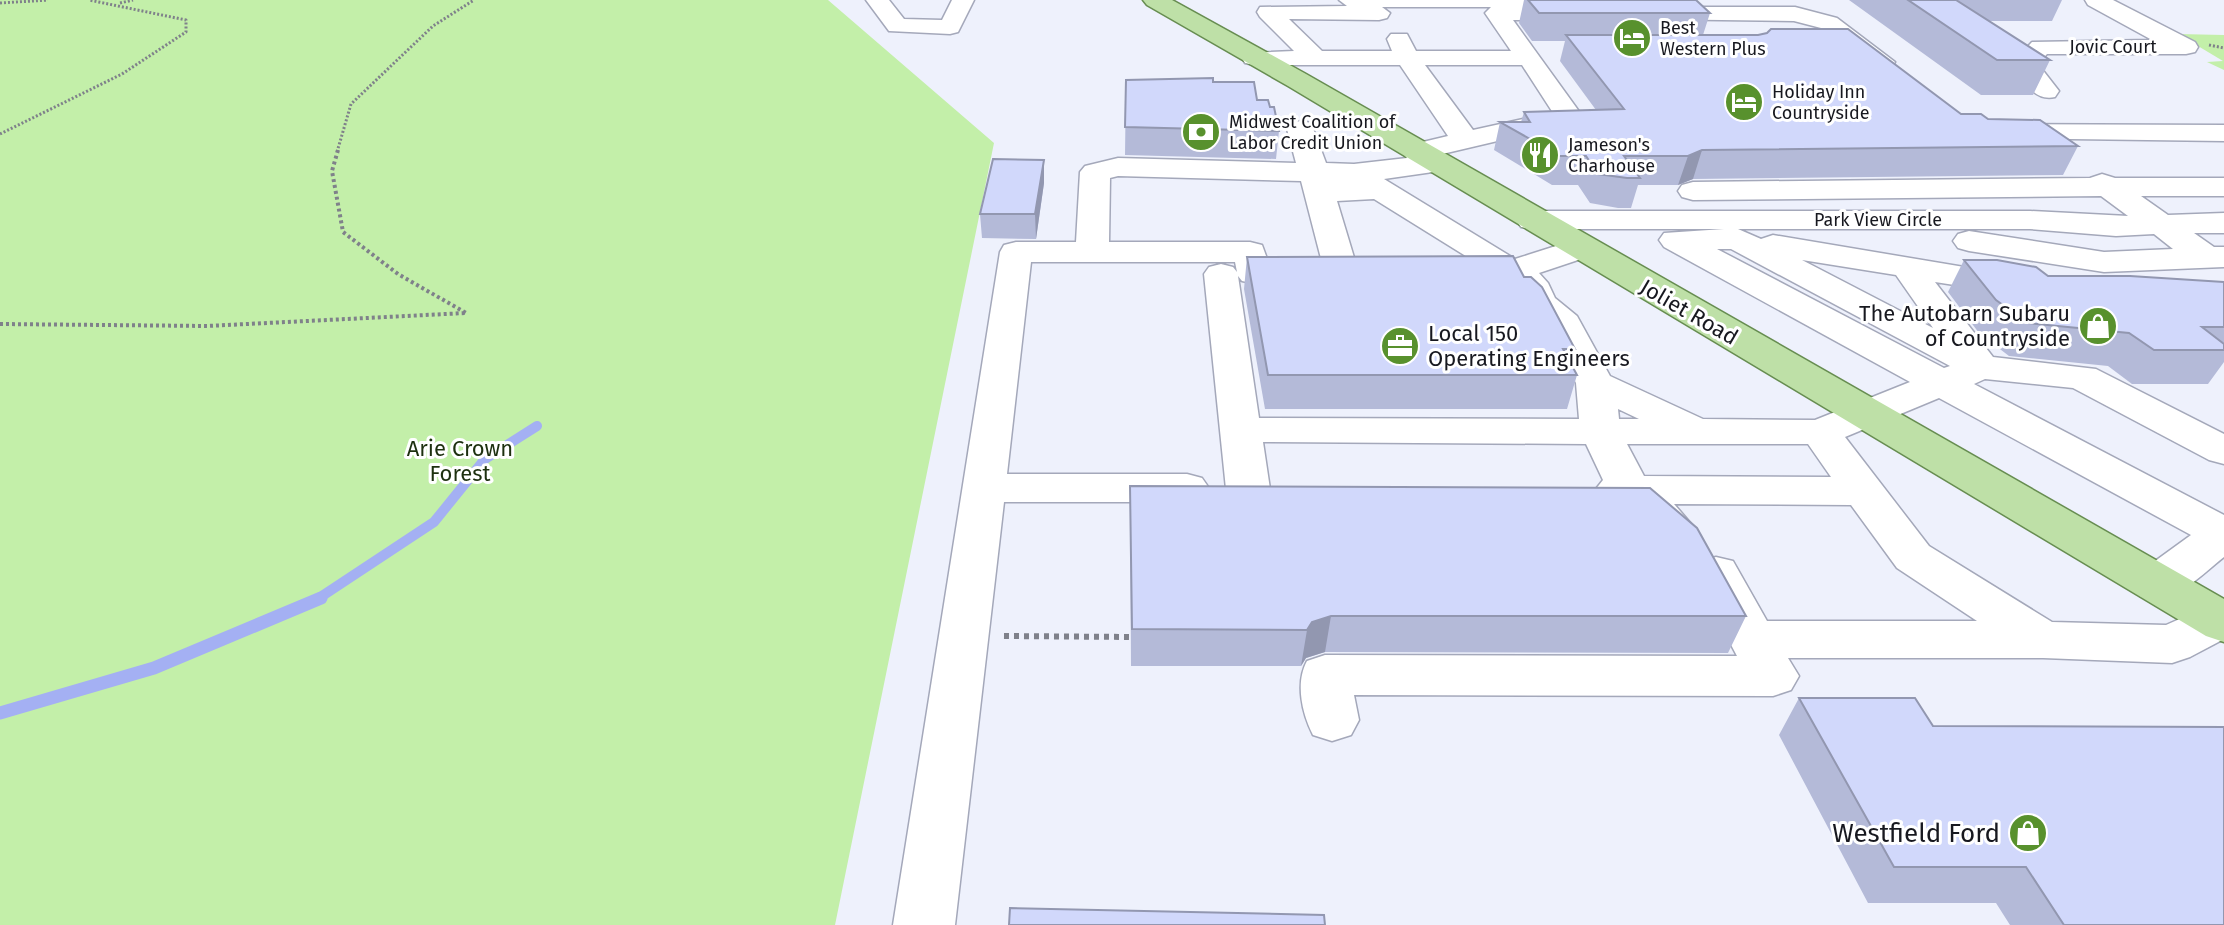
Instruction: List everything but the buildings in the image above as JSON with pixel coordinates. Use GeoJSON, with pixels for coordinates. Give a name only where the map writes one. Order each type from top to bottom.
{"type":"FeatureCollection","features":[{"type":"Feature","properties":{"kind":"main road","name":"Joliet Road"},"geometry":{"type":"LineString","coordinates":[[1155,0],[1297,80],[2221,622]]}},
{"type":"Feature","properties":{"kind":"street"},"geometry":{"type":"LineString","coordinates":[[877,0],[897,26],[950,27],[963,0]]}},
{"type":"Feature","properties":{"kind":"street"},"geometry":{"type":"LineString","coordinates":[[2096,0],[2210,60]]}},
{"type":"Feature","properties":{"kind":"street"},"geometry":{"type":"LineString","coordinates":[[1634,7],[1775,2]]}},
{"type":"Feature","properties":{"kind":"street"},"geometry":{"type":"LineString","coordinates":[[1316,58],[1268,12],[1382,4],[1595,5]]}},
{"type":"Feature","properties":{"kind":"street"},"geometry":{"type":"LineString","coordinates":[[1382,4],[1407,58],[1466,141]]}},
{"type":"Feature","properties":{"kind":"street"},"geometry":{"type":"LineString","coordinates":[[1092,252],[1095,172],[1118,178],[1224,178],[1280,173],[1316,182],[1368,182],[1466,141],[1523,127],[1577,128],[1536,54],[1488,5]]}},
{"type":"Feature","properties":{"kind":"street"},"geometry":{"type":"LineString","coordinates":[[1698,5],[1731,34]]}},
{"type":"Feature","properties":{"kind":"street"},"geometry":{"type":"LineString","coordinates":[[1698,5],[1795,14],[1829,23],[1906,79]]}},
{"type":"Feature","properties":{"kind":"street"},"geometry":{"type":"LineString","coordinates":[[1344,6],[1357,58]]}},
{"type":"Feature","properties":{"kind":"street"},"geometry":{"type":"LineString","coordinates":[[1816,44],[1858,44]]}},
{"type":"Feature","properties":{"kind":"street","name":"Jovic Court"},"geometry":{"type":"LineString","coordinates":[[2046,91],[2024,63],[2041,47],[2186,47]]}},
{"type":"Feature","properties":{"kind":"street"},"geometry":{"type":"LineString","coordinates":[[1254,58],[1536,54]]}},
{"type":"Feature","properties":{"kind":"street"},"geometry":{"type":"LineString","coordinates":[[1301,129],[1342,274]]}},
{"type":"Feature","properties":{"kind":"street"},"geometry":{"type":"LineString","coordinates":[[1978,132],[2177,133],[2224,161]]}},
{"type":"Feature","properties":{"kind":"street"},"geometry":{"type":"LineString","coordinates":[[2032,133],[2159,224],[2215,257]]}},
{"type":"Feature","properties":{"kind":"street"},"geometry":{"type":"LineString","coordinates":[[2069,159],[2224,161]]}},
{"type":"Feature","properties":{"kind":"street"},"geometry":{"type":"LineString","coordinates":[[1669,220],[1648,191],[2108,187],[2224,161]]}},
{"type":"Feature","properties":{"kind":"street"},"geometry":{"type":"LineString","coordinates":[[1332,720],[1325,675],[1773,676],[1707,556],[1630,490],[1600,431],[1595,383],[1564,324],[1539,303],[1531,283],[1368,182]]}},
{"type":"Feature","properties":{"kind":"street","name":"Park View Circle"},"geometry":{"type":"LineString","coordinates":[[1532,220],[2030,220],[2116,226],[2224,223]]}},
{"type":"Feature","properties":{"kind":"street"},"geometry":{"type":"LineString","coordinates":[[1831,220],[2104,262],[2215,257]]}},
{"type":"Feature","properties":{"kind":"street"},"geometry":{"type":"LineString","coordinates":[[1737,239],[1981,367],[2082,377],[2224,451]]}},
{"type":"Feature","properties":{"kind":"street"},"geometry":{"type":"LineString","coordinates":[[2041,289],[1737,239],[1675,240],[2224,534],[2157,584]]}},
{"type":"Feature","properties":{"kind":"street"},"geometry":{"type":"LineString","coordinates":[[1427,275],[1480,275],[1514,270],[1581,248]]}},
{"type":"Feature","properties":{"kind":"street"},"geometry":{"type":"LineString","coordinates":[[924,925],[1016,252],[1250,252],[1238,274],[1241,430],[1264,489],[984,488]]}},
{"type":"Feature","properties":{"kind":"street"},"geometry":{"type":"LineString","coordinates":[[1907,267],[1981,367]]}},
{"type":"Feature","properties":{"kind":"street"},"geometry":{"type":"LineString","coordinates":[[1238,274],[1385,275]]}},
{"type":"Feature","properties":{"kind":"street"},"geometry":{"type":"LineString","coordinates":[[1241,430],[1820,432],[1981,367]]}},
{"type":"Feature","properties":{"kind":"street"},"geometry":{"type":"LineString","coordinates":[[1595,383],[1697,432]]}},
{"type":"Feature","properties":{"kind":"street"},"geometry":{"type":"LineString","coordinates":[[1820,432],[1913,557],[2043,640]]}},
{"type":"Feature","properties":{"kind":"street"},"geometry":{"type":"LineString","coordinates":[[1582,490],[1863,491]]}},
{"type":"Feature","properties":{"kind":"street"},"geometry":{"type":"LineString","coordinates":[[1752,639],[2043,640],[2172,644],[2221,622]]}},
{"type":"Feature","properties":{"kind":"path"},"geometry":{"type":"LineString","coordinates":[[0,3],[48,0]]}},
{"type":"Feature","properties":{"kind":"path"},"geometry":{"type":"LineString","coordinates":[[0,134],[170,46],[186,32],[186,20],[89,0]]}},
{"type":"Feature","properties":{"kind":"path"},"geometry":{"type":"LineString","coordinates":[[116,5],[133,0]]}},
{"type":"Feature","properties":{"kind":"path"},"geometry":{"type":"LineString","coordinates":[[0,324],[207,326],[466,313],[398,274],[343,232],[332,171],[351,104],[433,26],[474,0]]}},
{"type":"Feature","properties":{"kind":"path"},"geometry":{"type":"LineString","coordinates":[[964,636],[1131,637]]}},
{"type":"Feature","properties":{"kind":"green space","name":"Arie Crown Forest"},"geometry":{"type":"Polygon","coordinates":[[[0,0],[828,0],[994,143],[835,925],[0,925],[0,0]]]}},
{"type":"Feature","properties":{"kind":"green space"},"geometry":{"type":"Polygon","coordinates":[[[2178,34],[2224,35],[2224,70],[2207,62],[2223,61],[2178,34]]]}},
{"type":"Feature","properties":{"kind":"waterway"},"geometry":{"type":"LineString","coordinates":[[316,600],[434,522],[485,459],[537,426]]}},
{"type":"Feature","properties":{"kind":"waterway"},"geometry":{"type":"LineString","coordinates":[[0,713],[154,668],[321,598]]}},
{"type":"Feature","properties":{"kind":"place","name":"Best Western Plus"},"geometry":{"type":"Point","coordinates":[1632,38]}},
{"type":"Feature","properties":{"kind":"place","name":"Holiday Inn Countryside"},"geometry":{"type":"Point","coordinates":[1744,102]}},
{"type":"Feature","properties":{"kind":"place","name":"Midwest Coalition of Labor Credit Union"},"geometry":{"type":"Point","coordinates":[1201,132]}},
{"type":"Feature","properties":{"kind":"place","name":"Jameson's Charhouse"},"geometry":{"type":"Point","coordinates":[1540,155]}},
{"type":"Feature","properties":{"kind":"place","name":"The Autobarn Subaru of Countryside"},"geometry":{"type":"Point","coordinates":[2098,326]}},
{"type":"Feature","properties":{"kind":"place","name":"Local 150 Operating Engineers"},"geometry":{"type":"Point","coordinates":[1400,346]}},
{"type":"Feature","properties":{"kind":"place","name":"Westfield Ford"},"geometry":{"type":"Point","coordinates":[2028,833]}}]}
